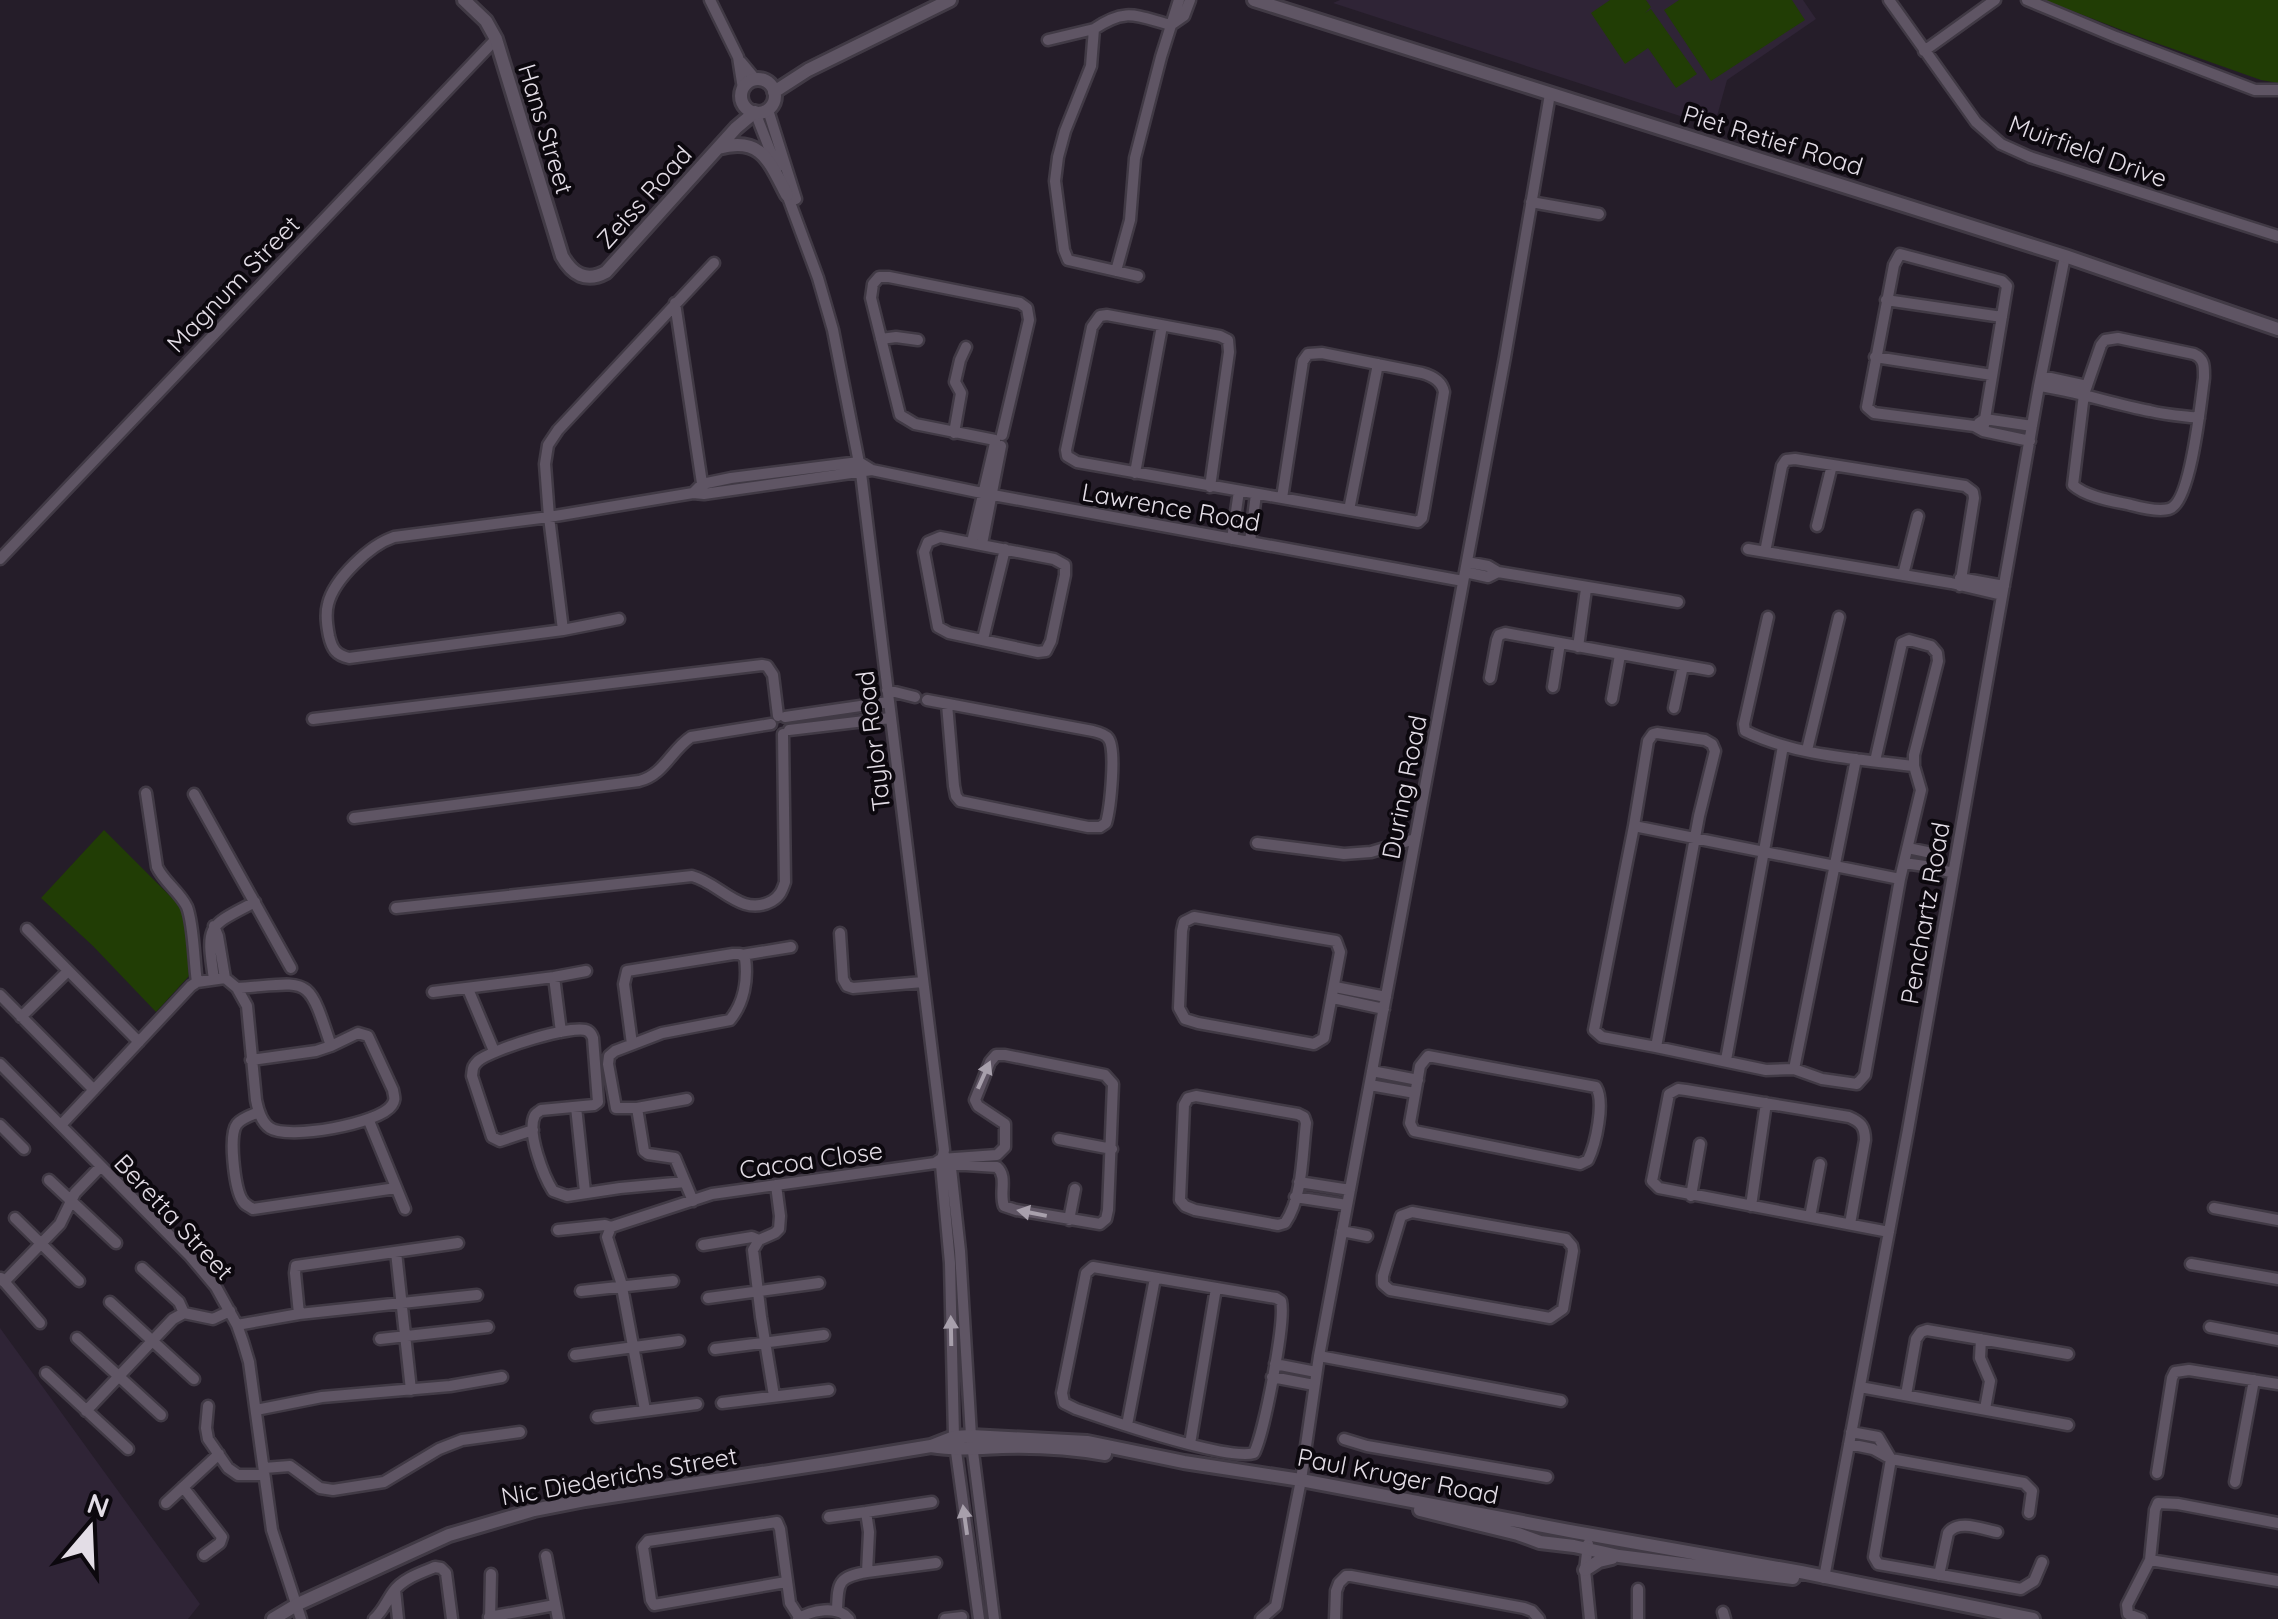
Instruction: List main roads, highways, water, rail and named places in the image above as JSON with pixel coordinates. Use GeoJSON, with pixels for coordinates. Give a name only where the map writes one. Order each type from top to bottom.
{"type":"FeatureCollection","features":[{"type":"Feature","properties":{"kind":"tunnel"},"geometry":{"type":"LineString","coordinates":[[1927,852],[1940,855]]}}]}
